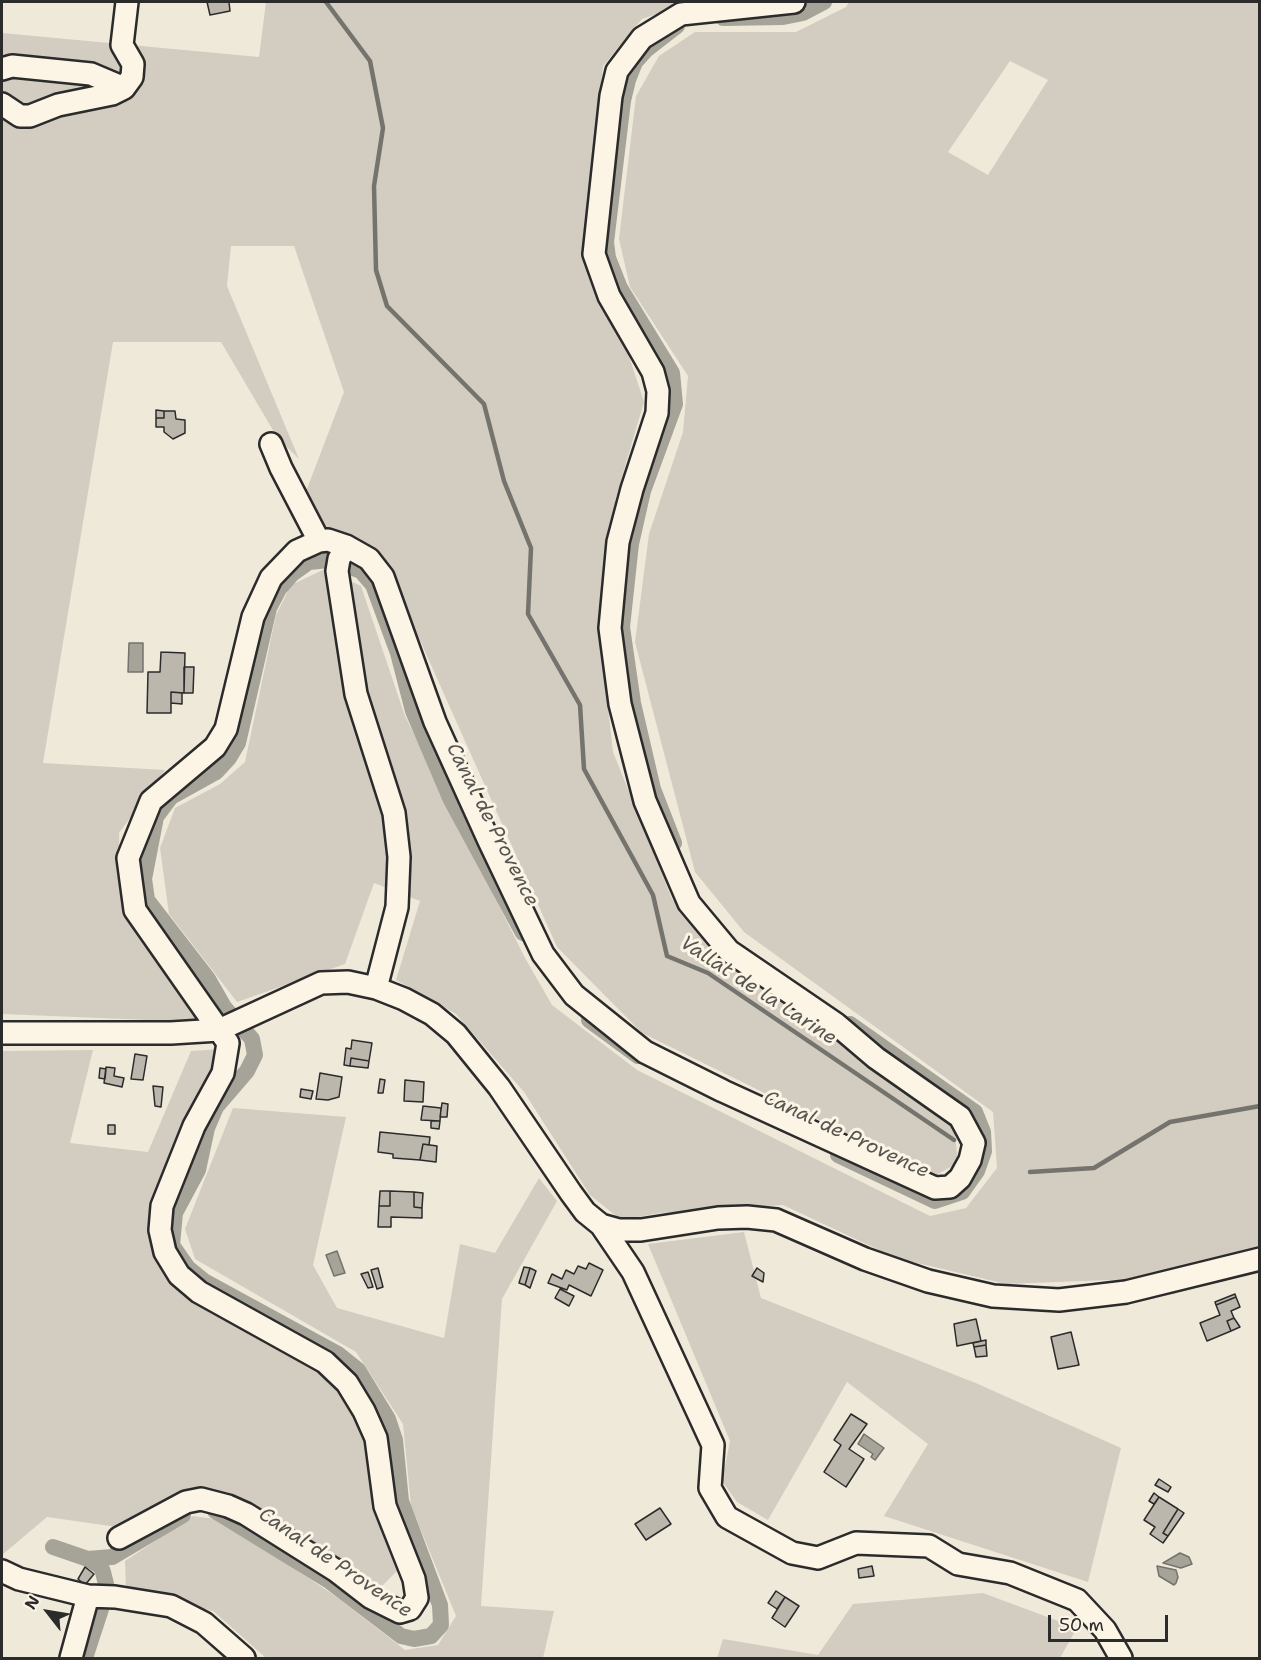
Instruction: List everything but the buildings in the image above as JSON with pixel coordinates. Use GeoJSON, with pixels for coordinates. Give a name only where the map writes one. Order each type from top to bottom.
{"type":"FeatureCollection","features":[{"type":"Feature","properties":{"kind":"street"},"geometry":{"type":"LineString","coordinates":[[2,104],[20,116],[30,116],[58,105],[112,94],[124,88],[132,77],[133,64],[122,45],[127,2]]}},
{"type":"Feature","properties":{"kind":"street"},"geometry":{"type":"LineString","coordinates":[[271,444],[285,477],[319,541],[341,558],[369,560],[383,577],[435,722],[489,841],[543,954],[574,995],[645,1052],[723,1091],[935,1188],[950,1187],[960,1178],[970,1160],[974,1143],[960,1117],[876,1058],[836,1024],[729,951],[689,903],[645,801],[620,704],[612,639],[618,542],[632,489],[657,413],[658,391],[653,372],[609,296],[594,255],[611,96],[617,71],[642,38],[681,14],[794,2]]}},
{"type":"Feature","properties":{"kind":"street"},"geometry":{"type":"LineString","coordinates":[[2,69],[12,66],[90,74],[124,88]]}},
{"type":"Feature","properties":{"kind":"street"},"geometry":{"type":"LineString","coordinates":[[119,1538],[186,1502],[201,1499],[228,1506],[246,1514],[335,1570],[370,1597],[400,1612],[410,1609],[417,1598],[414,1579],[385,1506],[376,1438],[364,1411],[347,1383],[325,1362],[199,1292],[179,1275],[165,1252],[160,1230],[162,1206],[194,1126],[223,1073],[228,1043],[135,910],[128,858],[151,801],[215,747],[226,729],[253,617],[271,578],[297,552],[319,541]]}},
{"type":"Feature","properties":{"kind":"street"},"geometry":{"type":"LineString","coordinates":[[341,558],[356,694],[394,813],[399,857],[397,908],[376,988]]}},
{"type":"Feature","properties":{"kind":"street"},"geometry":{"type":"LineString","coordinates":[[2,1033],[171,1033],[219,1030],[321,983],[348,982],[376,988],[432,1014],[456,1034],[499,1087],[571,1193],[585,1212],[601,1225],[633,1272],[713,1445],[710,1488],[727,1517],[792,1553],[818,1558],[856,1544],[929,1546],[958,1564],[1010,1573],[1077,1600],[1105,1630],[1121,1659]]}},
{"type":"Feature","properties":{"kind":"street"},"geometry":{"type":"LineString","coordinates":[[601,1225],[620,1230],[641,1230],[718,1218],[747,1217],[776,1220],[865,1259],[928,1281],[993,1296],[1059,1300],[1126,1292],[1260,1259]]}},
{"type":"Feature","properties":{"kind":"street"},"geometry":{"type":"LineString","coordinates":[[2,1571],[19,1580],[100,1596],[171,1606],[204,1623],[244,1659]]}},
{"type":"Feature","properties":{"kind":"street"},"geometry":{"type":"LineString","coordinates":[[71,1659],[100,1596]]}},
{"type":"Feature","properties":{"kind":"shaded area"},"geometry":{"type":"Polygon","coordinates":[[[266,2],[691,2],[642,19],[603,66],[582,257],[624,341],[644,402],[616,497],[598,620],[613,752],[672,899],[718,954],[954,1125],[958,1163],[934,1176],[642,1033],[557,947],[381,553],[319,523],[305,494],[344,392],[294,246],[231,246],[227,286],[299,459],[277,437],[221,342],[113,342],[43,763],[165,770],[119,833],[121,900],[198,1022],[2,1014],[2,33],[259,57],[266,2]]]}},
{"type":"Feature","properties":{"kind":"shaded area"},"geometry":{"type":"Polygon","coordinates":[[[849,2],[1259,2],[1259,1248],[1136,1279],[1006,1284],[896,1258],[783,1205],[660,1213],[621,1220],[590,1195],[524,1092],[456,1014],[396,980],[420,901],[374,883],[345,964],[237,1002],[169,914],[160,848],[175,808],[220,784],[245,762],[276,615],[291,585],[325,569],[361,586],[405,716],[525,958],[552,1005],[637,1070],[930,1216],[966,1208],[997,1168],[993,1112],[744,932],[695,872],[635,642],[649,534],[683,432],[688,376],[630,287],[619,239],[636,96],[659,56],[695,32],[796,32],[846,7],[849,2]],[[1010,61],[948,152],[988,175],[1048,80],[1010,61]]]}},
{"type":"Feature","properties":{"kind":"shaded area"},"geometry":{"type":"Polygon","coordinates":[[[129,643],[143,643],[143,672],[128,672],[129,643]]]}},
{"type":"Feature","properties":{"kind":"shaded area"},"geometry":{"type":"Polygon","coordinates":[[[222,1049],[215,1069],[153,1202],[158,1259],[180,1292],[326,1374],[360,1420],[399,1569],[374,1594],[293,1529],[196,1488],[117,1527],[47,1517],[2,1555],[2,1051],[93,1050],[70,1143],[148,1152],[191,1051],[222,1049]]]}},
{"type":"Feature","properties":{"kind":"shaded area"},"geometry":{"type":"Polygon","coordinates":[[[233,1108],[346,1117],[313,1265],[337,1308],[444,1338],[460,1244],[495,1253],[539,1178],[557,1201],[502,1299],[481,1606],[554,1611],[543,1658],[266,1658],[213,1611],[126,1588],[125,1561],[193,1516],[222,1520],[338,1598],[405,1650],[438,1645],[456,1616],[411,1506],[403,1424],[356,1352],[195,1259],[185,1229],[233,1108]]]}},
{"type":"Feature","properties":{"kind":"shaded area"},"geometry":{"type":"Polygon","coordinates":[[[744,1232],[761,1298],[978,1384],[1121,1448],[1088,1582],[884,1516],[928,1444],[847,1382],[768,1520],[737,1502],[722,1481],[730,1441],[648,1244],[744,1232]]]}},
{"type":"Feature","properties":{"kind":"shaded area"},"geometry":{"type":"Polygon","coordinates":[[[337,1251],[345,1273],[334,1276],[326,1255],[337,1251]]]}},
{"type":"Feature","properties":{"kind":"shaded area"},"geometry":{"type":"Polygon","coordinates":[[[864,1434],[884,1448],[875,1460],[871,1457],[873,1454],[858,1444],[864,1434]]]}},
{"type":"Feature","properties":{"kind":"shaded area"},"geometry":{"type":"Polygon","coordinates":[[[1180,1553],[1189,1557],[1192,1564],[1181,1568],[1163,1563],[1180,1553]]]}},
{"type":"Feature","properties":{"kind":"shaded area"},"geometry":{"type":"Polygon","coordinates":[[[1157,1566],[1176,1570],[1178,1577],[1174,1585],[1159,1576],[1157,1566]]]}},
{"type":"Feature","properties":{"kind":"shaded area"},"geometry":{"type":"Polygon","coordinates":[[[983,1593],[1077,1628],[1060,1658],[717,1658],[723,1639],[818,1655],[853,1604],[983,1593]]]}},
{"type":"Feature","properties":{"kind":"waterway","name":"Vallat de la Larine"},"geometry":{"type":"LineString","coordinates":[[326,2],[370,61],[383,128],[374,186],[376,270],[387,306],[484,404],[504,481],[531,548],[528,614],[580,705],[584,769],[653,895],[667,956],[708,973],[954,1140]]}},
{"type":"Feature","properties":{"kind":"waterway","name":"Canal de Provence"},"geometry":{"type":"LineString","coordinates":[[723,18],[783,17],[803,13],[824,2]]}},
{"type":"Feature","properties":{"kind":"waterway","name":"Canal de Provence"},"geometry":{"type":"LineString","coordinates":[[674,843],[653,789],[633,703],[622,627],[631,544],[643,491],[675,404],[672,373],[620,288],[608,258],[606,242],[623,101],[628,80],[635,62],[646,50],[677,26]]}},
{"type":"Feature","properties":{"kind":"waterway","name":"Canal de Provence"},"geometry":{"type":"LineString","coordinates":[[215,1511],[329,1581],[401,1636],[414,1639],[431,1636],[441,1625],[440,1605],[401,1501],[395,1440],[388,1419],[358,1370],[338,1354],[204,1281],[188,1268],[172,1245],[175,1213],[198,1170],[207,1128],[216,1107],[247,1071],[255,1055],[252,1039],[224,1007],[208,979],[147,900],[144,879],[156,817],[171,797],[216,772],[229,758],[238,743],[269,608],[279,589],[292,574],[309,562],[329,560],[348,566],[361,571],[373,585],[398,653],[413,711],[451,800],[523,933]]}},
{"type":"Feature","properties":{"kind":"waterway","name":"Canal de Provence"},"geometry":{"type":"LineString","coordinates":[[589,1020],[638,1056]]}},
{"type":"Feature","properties":{"kind":"waterway","name":"Canal de Provence"},"geometry":{"type":"LineString","coordinates":[[838,1155],[935,1201],[962,1192],[977,1171],[984,1151],[983,1132],[975,1112],[850,1024]]}},
{"type":"Feature","properties":{"kind":"waterway","name":"Vallat de la Larine"},"geometry":{"type":"LineString","coordinates":[[1030,1172],[1094,1168],[1170,1122],[1260,1106]]}},
{"type":"Feature","properties":{"kind":"waterway","name":"Canal de Provence"},"geometry":{"type":"LineString","coordinates":[[88,1559],[112,1557],[183,1515]]}},
{"type":"Feature","properties":{"kind":"waterway","name":"Canal de Provence"},"geometry":{"type":"LineString","coordinates":[[53,1547],[88,1559],[101,1567],[103,1572],[106,1584],[102,1606],[85,1658]]}}]}
